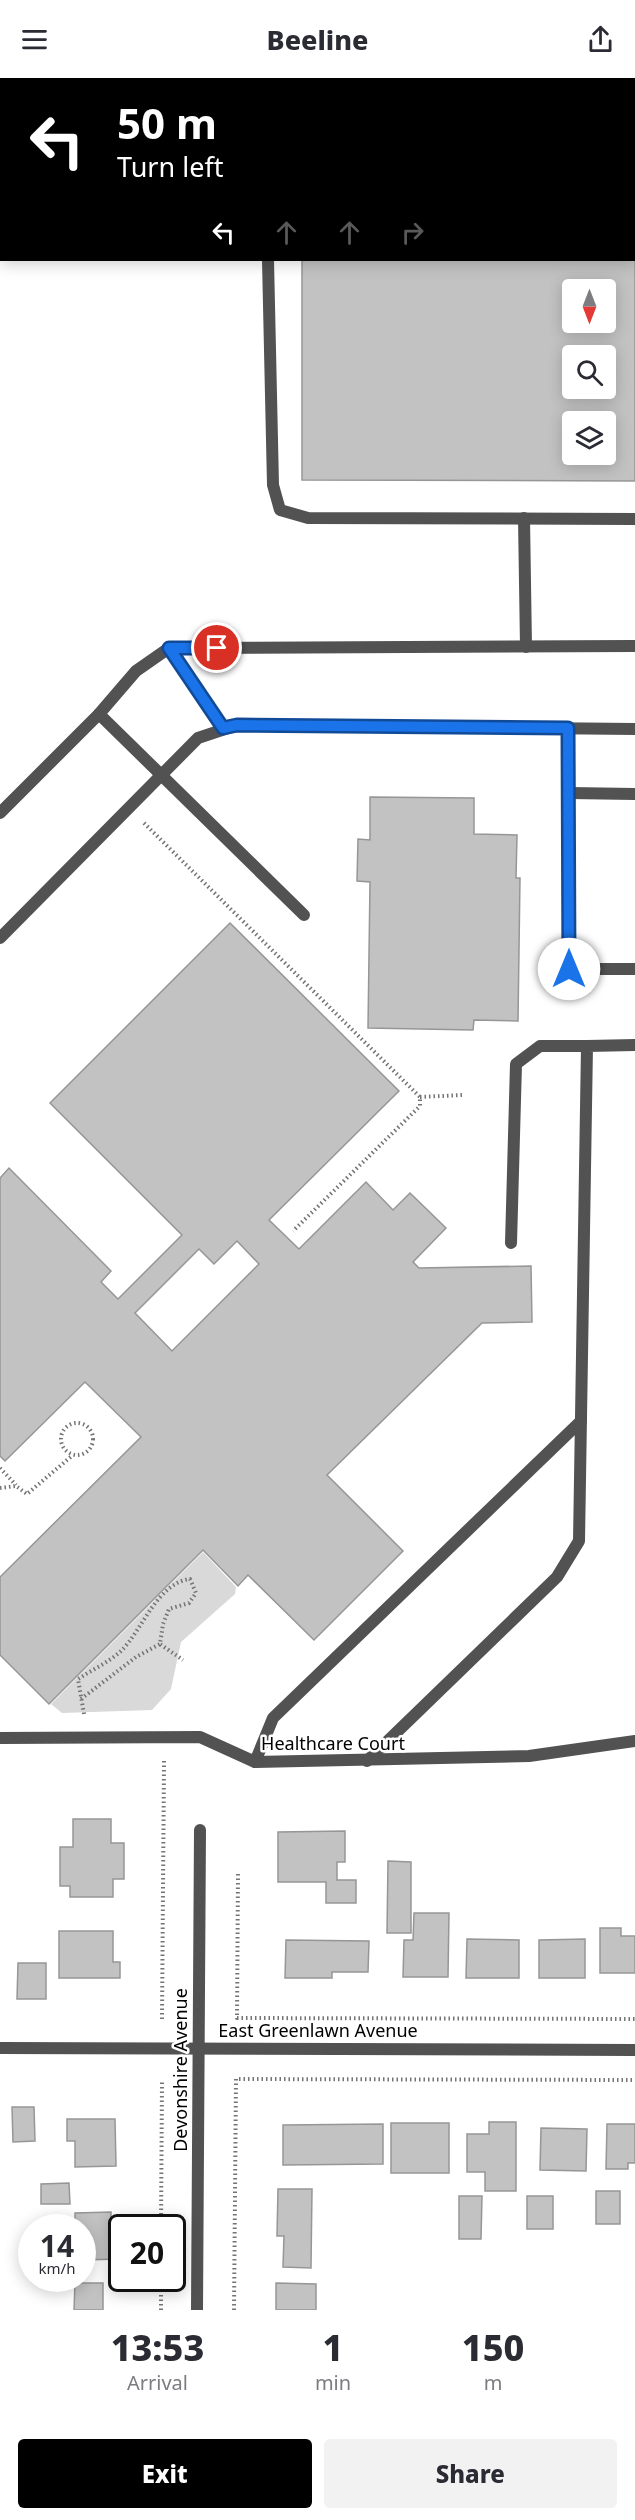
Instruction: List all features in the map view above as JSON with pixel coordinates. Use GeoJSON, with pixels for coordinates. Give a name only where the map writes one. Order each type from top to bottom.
{"type":"FeatureCollection","features":[{"type":"Feature","properties":{"kind":"street"},"geometry":{"type":"LineString","coordinates":[[268,261],[273,484],[280,510],[308,518],[635,519]]}},
{"type":"Feature","properties":{"kind":"street"},"geometry":{"type":"LineString","coordinates":[[524,518],[526,647]]}},
{"type":"Feature","properties":{"kind":"street"},"geometry":{"type":"LineString","coordinates":[[0,813],[99,714],[136,671],[169,648],[635,646]]}},
{"type":"Feature","properties":{"kind":"street"},"geometry":{"type":"LineString","coordinates":[[169,648],[223,728]]}},
{"type":"Feature","properties":{"kind":"street"},"geometry":{"type":"LineString","coordinates":[[99,714],[304,915]]}},
{"type":"Feature","properties":{"kind":"street"},"geometry":{"type":"LineString","coordinates":[[0,938],[198,738],[223,728],[237,725],[635,729]]}},
{"type":"Feature","properties":{"kind":"street"},"geometry":{"type":"LineString","coordinates":[[568,728],[569,969],[635,969]]}},
{"type":"Feature","properties":{"kind":"street"},"geometry":{"type":"LineString","coordinates":[[569,793],[635,794]]}},
{"type":"Feature","properties":{"kind":"street"},"geometry":{"type":"LineString","coordinates":[[511,1243],[516,1064],[540,1046],[635,1045]]}},
{"type":"Feature","properties":{"kind":"street"},"geometry":{"type":"LineString","coordinates":[[367,1761],[444,1689],[556,1577],[579,1541],[587,1046]]}},
{"type":"Feature","properties":{"kind":"street"},"geometry":{"type":"LineString","coordinates":[[255,1762],[273,1718],[581,1421]]}},
{"type":"Feature","properties":{"kind":"street","name":"Healthcare Court"},"geometry":{"type":"LineString","coordinates":[[0,1738],[200,1737],[255,1762],[529,1756],[635,1741]]}},
{"type":"Feature","properties":{"kind":"street","name":"Devonshire Avenue"},"geometry":{"type":"LineString","coordinates":[[197,2310],[200,1830]]}},
{"type":"Feature","properties":{"kind":"street","name":"East Greenlawn Avenue"},"geometry":{"type":"LineString","coordinates":[[0,2048],[635,2050]]}},
{"type":"Feature","properties":{"kind":"path"},"geometry":{"type":"LineString","coordinates":[[129,808],[420,1097],[420,1106],[294,1231]]}},
{"type":"Feature","properties":{"kind":"path"},"geometry":{"type":"LineString","coordinates":[[420,1097],[463,1095]]}},
{"type":"Feature","properties":{"kind":"path"},"geometry":{"type":"LineString","coordinates":[[0,1468],[16,1486],[27,1494],[73,1455],[89,1450],[94,1440],[91,1430],[82,1423],[67,1426],[62,1434],[62,1445],[73,1455]]}},
{"type":"Feature","properties":{"kind":"path"},"geometry":{"type":"LineString","coordinates":[[0,1488],[16,1486]]}},
{"type":"Feature","properties":{"kind":"path"},"geometry":{"type":"LineString","coordinates":[[84,1714],[78,1679],[121,1650],[150,1609],[180,1580],[190,1579],[196,1593],[189,1602],[169,1609],[163,1624],[160,1644]]}},
{"type":"Feature","properties":{"kind":"path"},"geometry":{"type":"LineString","coordinates":[[160,1644],[183,1660]]}},
{"type":"Feature","properties":{"kind":"path"},"geometry":{"type":"LineString","coordinates":[[80,1700],[136,1657],[160,1644]]}},
{"type":"Feature","properties":{"kind":"path"},"geometry":{"type":"LineString","coordinates":[[162,2019],[164,1761]]}},
{"type":"Feature","properties":{"kind":"path"},"geometry":{"type":"LineString","coordinates":[[238,1874],[237,2018],[635,2019]]}},
{"type":"Feature","properties":{"kind":"path"},"geometry":{"type":"LineString","coordinates":[[234,2310],[236,2079],[635,2080]]}},
{"type":"Feature","properties":{"kind":"path"},"geometry":{"type":"LineString","coordinates":[[161,2214],[162,2081]]}},
{"type":"Feature","properties":{"kind":"path"},"geometry":{"type":"LineString","coordinates":[[161,2292],[161,2310]]}},
{"type":"Feature","properties":{"kind":"shaded area"},"geometry":{"type":"Polygon","coordinates":[[[203,1552],[236,1587],[235,1594],[181,1642],[171,1689],[152,1710],[62,1713],[51,1704],[203,1552]]]}},
{"type":"Feature","properties":{"kind":"building"},"geometry":{"type":"Polygon","coordinates":[[[302,261],[635,261],[635,481],[302,480],[302,261]]]}},
{"type":"Feature","properties":{"kind":"building"},"geometry":{"type":"Polygon","coordinates":[[[370,797],[474,798],[474,834],[517,835],[516,878],[520,878],[518,1021],[474,1020],[473,1030],[368,1028],[370,882],[357,881],[358,839],[370,840],[370,797]]]}},
{"type":"Feature","properties":{"kind":"building"},"geometry":{"type":"Polygon","coordinates":[[[230,923],[399,1091],[269,1220],[299,1249],[366,1182],[393,1210],[410,1193],[446,1228],[413,1262],[419,1268],[531,1266],[532,1322],[482,1323],[327,1475],[403,1551],[314,1640],[248,1575],[238,1586],[203,1550],[49,1704],[0,1655],[0,1577],[141,1437],[85,1382],[5,1461],[0,1456],[0,1178],[9,1168],[111,1271],[101,1282],[118,1299],[182,1235],[50,1103],[230,923]],[[237,1241],[214,1264],[199,1249],[135,1313],[172,1351],[259,1264],[237,1241]]]}},
{"type":"Feature","properties":{"kind":"building"},"geometry":{"type":"Polygon","coordinates":[[[73,1819],[111,1819],[111,1843],[124,1843],[124,1879],[113,1879],[113,1897],[70,1897],[70,1886],[60,1886],[60,1847],[73,1847],[73,1819]]]}},
{"type":"Feature","properties":{"kind":"building"},"geometry":{"type":"Polygon","coordinates":[[[345,1831],[345,1862],[337,1862],[337,1880],[356,1880],[356,1903],[326,1903],[326,1882],[278,1882],[278,1832],[345,1831]]]}},
{"type":"Feature","properties":{"kind":"building"},"geometry":{"type":"Polygon","coordinates":[[[388,1861],[411,1862],[411,1933],[387,1933],[388,1861]]]}},
{"type":"Feature","properties":{"kind":"building"},"geometry":{"type":"Polygon","coordinates":[[[414,1913],[449,1913],[448,1977],[403,1977],[404,1940],[413,1940],[414,1913]]]}},
{"type":"Feature","properties":{"kind":"building"},"geometry":{"type":"Polygon","coordinates":[[[600,1928],[621,1928],[621,1936],[635,1936],[635,1973],[600,1973],[600,1928]]]}},
{"type":"Feature","properties":{"kind":"building"},"geometry":{"type":"Polygon","coordinates":[[[59,1931],[113,1931],[113,1962],[120,1962],[120,1978],[59,1978],[59,1931]]]}},
{"type":"Feature","properties":{"kind":"building"},"geometry":{"type":"Polygon","coordinates":[[[467,1939],[519,1940],[519,1978],[466,1978],[467,1939]]]}},
{"type":"Feature","properties":{"kind":"building"},"geometry":{"type":"Polygon","coordinates":[[[585,1939],[585,1978],[539,1978],[539,1940],[585,1939]]]}},
{"type":"Feature","properties":{"kind":"building"},"geometry":{"type":"Polygon","coordinates":[[[286,1940],[369,1941],[368,1972],[332,1972],[332,1978],[285,1978],[286,1940]]]}},
{"type":"Feature","properties":{"kind":"building"},"geometry":{"type":"Polygon","coordinates":[[[18,1963],[46,1963],[46,1999],[17,1999],[18,1963]]]}},
{"type":"Feature","properties":{"kind":"building"},"geometry":{"type":"Polygon","coordinates":[[[12,2107],[34,2107],[35,2141],[13,2142],[12,2107]]]}},
{"type":"Feature","properties":{"kind":"building"},"geometry":{"type":"Polygon","coordinates":[[[67,2119],[115,2119],[116,2166],[75,2167],[75,2141],[67,2141],[67,2119]]]}},
{"type":"Feature","properties":{"kind":"building"},"geometry":{"type":"Polygon","coordinates":[[[489,2122],[516,2122],[516,2191],[485,2191],[485,2172],[467,2172],[467,2134],[489,2134],[489,2122]]]}},
{"type":"Feature","properties":{"kind":"building"},"geometry":{"type":"Polygon","coordinates":[[[391,2123],[449,2123],[449,2173],[391,2173],[391,2123]]]}},
{"type":"Feature","properties":{"kind":"building"},"geometry":{"type":"Polygon","coordinates":[[[383,2124],[383,2164],[283,2165],[283,2125],[383,2124]]]}},
{"type":"Feature","properties":{"kind":"building"},"geometry":{"type":"Polygon","coordinates":[[[607,2124],[635,2124],[635,2163],[628,2163],[628,2169],[606,2169],[607,2124]]]}},
{"type":"Feature","properties":{"kind":"building"},"geometry":{"type":"Polygon","coordinates":[[[541,2128],[587,2129],[586,2171],[540,2170],[541,2128]]]}},
{"type":"Feature","properties":{"kind":"building"},"geometry":{"type":"Polygon","coordinates":[[[69,2183],[70,2204],[41,2204],[41,2184],[69,2183]]]}},
{"type":"Feature","properties":{"kind":"building"},"geometry":{"type":"Polygon","coordinates":[[[278,2189],[312,2189],[311,2268],[283,2267],[284,2236],[277,2236],[278,2189]]]}},
{"type":"Feature","properties":{"kind":"building"},"geometry":{"type":"Polygon","coordinates":[[[596,2191],[620,2191],[620,2224],[596,2224],[596,2191]]]}},
{"type":"Feature","properties":{"kind":"building"},"geometry":{"type":"Polygon","coordinates":[[[459,2196],[482,2196],[481,2239],[459,2239],[459,2196]]]}},
{"type":"Feature","properties":{"kind":"building"},"geometry":{"type":"Polygon","coordinates":[[[527,2196],[553,2196],[553,2229],[527,2229],[527,2196]]]}},
{"type":"Feature","properties":{"kind":"building"},"geometry":{"type":"Polygon","coordinates":[[[111,2212],[108,2214],[108,2259],[96,2260],[96,2214],[75,2213],[111,2212]]]}},
{"type":"Feature","properties":{"kind":"building"},"geometry":{"type":"Polygon","coordinates":[[[96,2283],[103,2283],[103,2310],[74,2310],[75,2292],[96,2292],[96,2283]]]}},
{"type":"Feature","properties":{"kind":"building"},"geometry":{"type":"Polygon","coordinates":[[[276,2283],[316,2284],[316,2310],[276,2310],[276,2283]]]}},
{"type":"Feature","properties":{"kind":"route"},"geometry":{"type":"LineString","coordinates":[[217,648],[169,648],[223,728],[237,725],[568,728],[569,969]]}}]}
